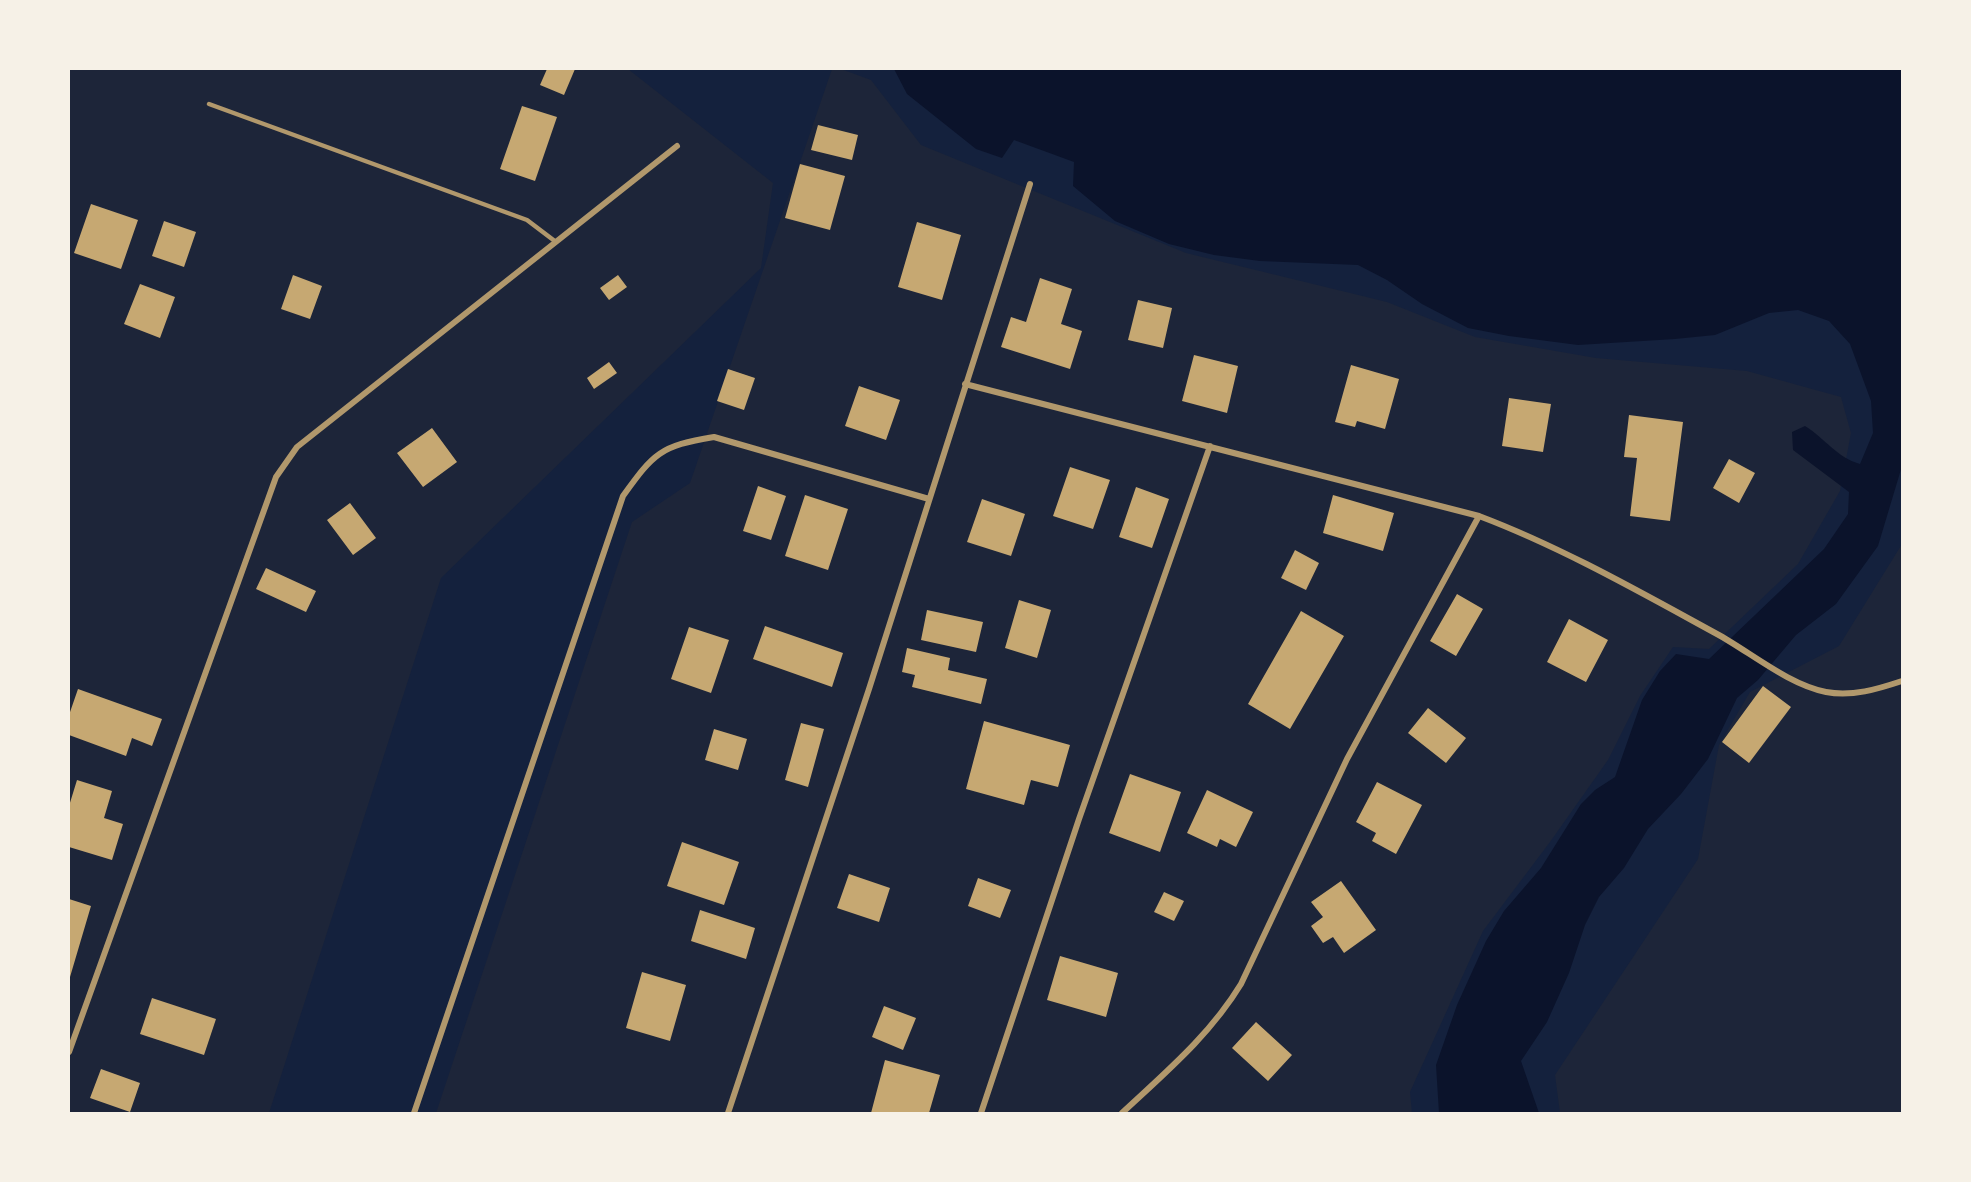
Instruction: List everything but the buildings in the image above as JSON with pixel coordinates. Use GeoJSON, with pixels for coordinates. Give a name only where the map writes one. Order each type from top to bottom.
{"type":"FeatureCollection","features":[{"type":"Feature","properties":{"kind":"street"},"geometry":{"type":"LineString","coordinates":[[69,1052],[276,477],[297,447],[677,146]]}},
{"type":"Feature","properties":{"kind":"street"},"geometry":{"type":"LineString","coordinates":[[728,1113],[865,700],[964,384],[1030,184]]}},
{"type":"Feature","properties":{"kind":"street"},"geometry":{"type":"LineString","coordinates":[[964,384],[1479,516],[1532,536],[1719,635],[1804,685],[1826,692],[1851,693],[1902,681]]}},
{"type":"Feature","properties":{"kind":"street"},"geometry":{"type":"LineString","coordinates":[[414,1113],[623,496],[649,460],[678,443],[714,437],[928,499]]}},
{"type":"Feature","properties":{"kind":"street"},"geometry":{"type":"LineString","coordinates":[[981,1113],[1079,819],[1210,446]]}},
{"type":"Feature","properties":{"kind":"street"},"geometry":{"type":"LineString","coordinates":[[1122,1113],[1199,1041],[1222,1014],[1241,984],[1347,759],[1479,516]]}},
{"type":"Feature","properties":{"kind":"street"},"geometry":{"type":"LineString","coordinates":[[69,1026],[77,1029]]}},
{"type":"Feature","properties":{"kind":"lane"},"geometry":{"type":"LineString","coordinates":[[209,104],[527,220],[556,242]]}},
{"type":"Feature","properties":{"kind":"shaded area"},"geometry":{"type":"Polygon","coordinates":[[[69,69],[628,69],[773,183],[761,268],[441,578],[269,1113],[69,1113],[69,69]]]}},
{"type":"Feature","properties":{"kind":"shaded area"},"geometry":{"type":"Polygon","coordinates":[[[832,69],[841,69],[871,80],[921,145],[1186,253],[1387,302],[1475,337],[1596,358],[1747,371],[1841,397],[1851,433],[1840,491],[1798,564],[1709,649],[1673,647],[1640,696],[1608,760],[1483,931],[1410,1092],[1412,1113],[436,1113],[632,522],[690,483],[832,69]]]}},
{"type":"Feature","properties":{"kind":"shaded area"},"geometry":{"type":"Polygon","coordinates":[[[894,69],[1902,69],[1902,466],[1878,546],[1836,604],[1796,635],[1758,680],[1737,698],[1708,759],[1681,794],[1648,829],[1624,868],[1599,897],[1585,925],[1569,973],[1547,1022],[1521,1061],[1539,1113],[1439,1113],[1436,1065],[1457,1005],[1486,941],[1504,911],[1541,868],[1581,804],[1595,790],[1615,777],[1642,700],[1660,671],[1676,654],[1709,659],[1824,549],[1848,514],[1849,492],[1793,450],[1792,432],[1805,426],[1844,457],[1860,464],[1873,433],[1871,401],[1850,344],[1829,321],[1798,310],[1769,313],[1715,335],[1675,339],[1578,345],[1509,336],[1468,328],[1422,304],[1387,280],[1358,265],[1260,261],[1214,255],[1169,244],[1115,221],[1073,186],[1074,162],[1014,140],[1002,158],[976,149],[907,94],[894,69]]]}},
{"type":"Feature","properties":{"kind":"shaded area"},"geometry":{"type":"Polygon","coordinates":[[[1902,544],[1902,1113],[1560,1113],[1555,1075],[1698,859],[1719,745],[1750,692],[1839,646],[1902,544]]]}}]}
